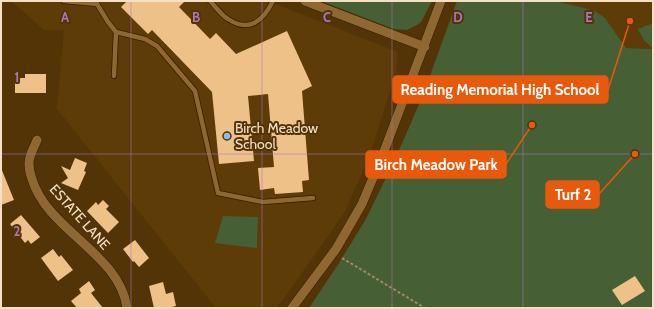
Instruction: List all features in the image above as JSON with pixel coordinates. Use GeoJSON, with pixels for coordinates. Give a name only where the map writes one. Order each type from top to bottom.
{"type":"FeatureCollection","features":[{"type":"Feature","properties":{"kind":"street"},"geometry":{"type":"LineString","coordinates":[[305,1],[425,47]]}},
{"type":"Feature","properties":{"kind":"street"},"geometry":{"type":"LineString","coordinates":[[292,308],[334,252],[369,190],[425,47],[441,1]]}},
{"type":"Feature","properties":{"kind":"street","name":"ESTATE LANE"},"geometry":{"type":"LineString","coordinates":[[37,140],[30,156],[29,166],[33,183],[37,191],[44,202],[58,218],[113,274],[124,294],[127,308]]}},
{"type":"Feature","properties":{"kind":"lane"},"geometry":{"type":"LineString","coordinates":[[64,1],[97,2],[108,22],[116,32],[145,39],[157,46],[194,91],[218,193],[263,202],[313,198]]}},
{"type":"Feature","properties":{"kind":"lane"},"geometry":{"type":"LineString","coordinates":[[210,1],[227,19],[240,26],[249,26],[259,21],[269,10],[273,1]]}},
{"type":"Feature","properties":{"kind":"lane"},"geometry":{"type":"LineString","coordinates":[[114,76],[116,32]]}},
{"type":"Feature","properties":{"kind":"path"},"geometry":{"type":"LineString","coordinates":[[334,252],[425,308]]}},
{"type":"Feature","properties":{"kind":"shaded area","name":"Birch Meadow School"},"geometry":{"type":"Polygon","coordinates":[[[11,1],[268,1],[398,52],[396,72],[369,157],[345,212],[277,308],[216,308],[57,109],[64,30],[44,30],[11,1]]]}},
{"type":"Feature","properties":{"kind":"shaded area"},"geometry":{"type":"Polygon","coordinates":[[[555,1],[653,1],[653,49],[626,48],[605,18],[595,11],[555,1]]]}},
{"type":"Feature","properties":{"kind":"green space"},"geometry":{"type":"Polygon","coordinates":[[[321,1],[432,1],[421,22],[407,30],[394,29],[321,1]]]}},
{"type":"Feature","properties":{"kind":"green space"},"geometry":{"type":"Polygon","coordinates":[[[457,1],[555,1],[581,7],[595,11],[605,18],[626,48],[653,49],[653,308],[309,308],[366,219],[397,155],[423,95],[457,1]]]}},
{"type":"Feature","properties":{"kind":"green space"},"geometry":{"type":"Polygon","coordinates":[[[653,23],[652,48],[644,40],[638,29],[653,23]]]}},
{"type":"Feature","properties":{"kind":"green space"},"geometry":{"type":"Polygon","coordinates":[[[223,216],[258,217],[257,248],[215,243],[223,216]]]}},
{"type":"Feature","properties":{"kind":"building"},"geometry":{"type":"Polygon","coordinates":[[[127,1],[185,1],[179,7],[210,39],[216,33],[236,54],[287,31],[312,86],[302,91],[309,180],[302,181],[303,192],[275,194],[274,188],[260,190],[258,168],[274,167],[268,94],[248,96],[254,161],[219,164],[212,92],[152,30],[148,34],[121,7],[127,1]]]}},
{"type":"Feature","properties":{"kind":"building"},"geometry":{"type":"Polygon","coordinates":[[[25,74],[46,74],[46,93],[15,93],[15,78],[25,78],[25,74]]]}},
{"type":"Feature","properties":{"kind":"building"},"geometry":{"type":"Polygon","coordinates":[[[75,158],[87,163],[84,171],[86,172],[78,190],[61,183],[68,178],[61,166],[70,170],[75,158]]]}},
{"type":"Feature","properties":{"kind":"building"},"geometry":{"type":"Polygon","coordinates":[[[1,168],[14,200],[1,205],[1,168]]]}},
{"type":"Feature","properties":{"kind":"building"},"geometry":{"type":"Polygon","coordinates":[[[103,200],[109,206],[106,209],[119,222],[108,233],[87,211],[96,202],[98,205],[103,200]]]}},
{"type":"Feature","properties":{"kind":"building"},"geometry":{"type":"Polygon","coordinates":[[[21,215],[40,237],[31,244],[28,240],[25,243],[10,224],[21,215]]]}},
{"type":"Feature","properties":{"kind":"building"},"geometry":{"type":"Polygon","coordinates":[[[135,240],[149,258],[139,267],[123,249],[135,240]]]}},
{"type":"Feature","properties":{"kind":"building"},"geometry":{"type":"Polygon","coordinates":[[[53,249],[59,257],[61,255],[73,270],[58,281],[41,258],[53,249]]]}},
{"type":"Feature","properties":{"kind":"building"},"geometry":{"type":"Polygon","coordinates":[[[635,276],[645,291],[622,305],[612,290],[635,276]]]}},
{"type":"Feature","properties":{"kind":"building"},"geometry":{"type":"Polygon","coordinates":[[[89,281],[95,290],[91,293],[103,308],[77,308],[71,301],[81,293],[79,289],[89,281]]]}},
{"type":"Feature","properties":{"kind":"building"},"geometry":{"type":"Polygon","coordinates":[[[163,282],[166,294],[173,292],[176,306],[154,308],[149,286],[163,282]]]}},
{"type":"Feature","properties":{"kind":"place","name":"Reading Memorial High School"},"geometry":{"type":"Point","coordinates":[630,21]}},
{"type":"Feature","properties":{"kind":"place","name":"Birch Meadow Park"},"geometry":{"type":"Point","coordinates":[532,125]}},
{"type":"Feature","properties":{"kind":"place","name":"Birch Meadow School"},"geometry":{"type":"Point","coordinates":[227,136]}},
{"type":"Feature","properties":{"kind":"place","name":"Turf 2"},"geometry":{"type":"Point","coordinates":[635,154]}}]}
